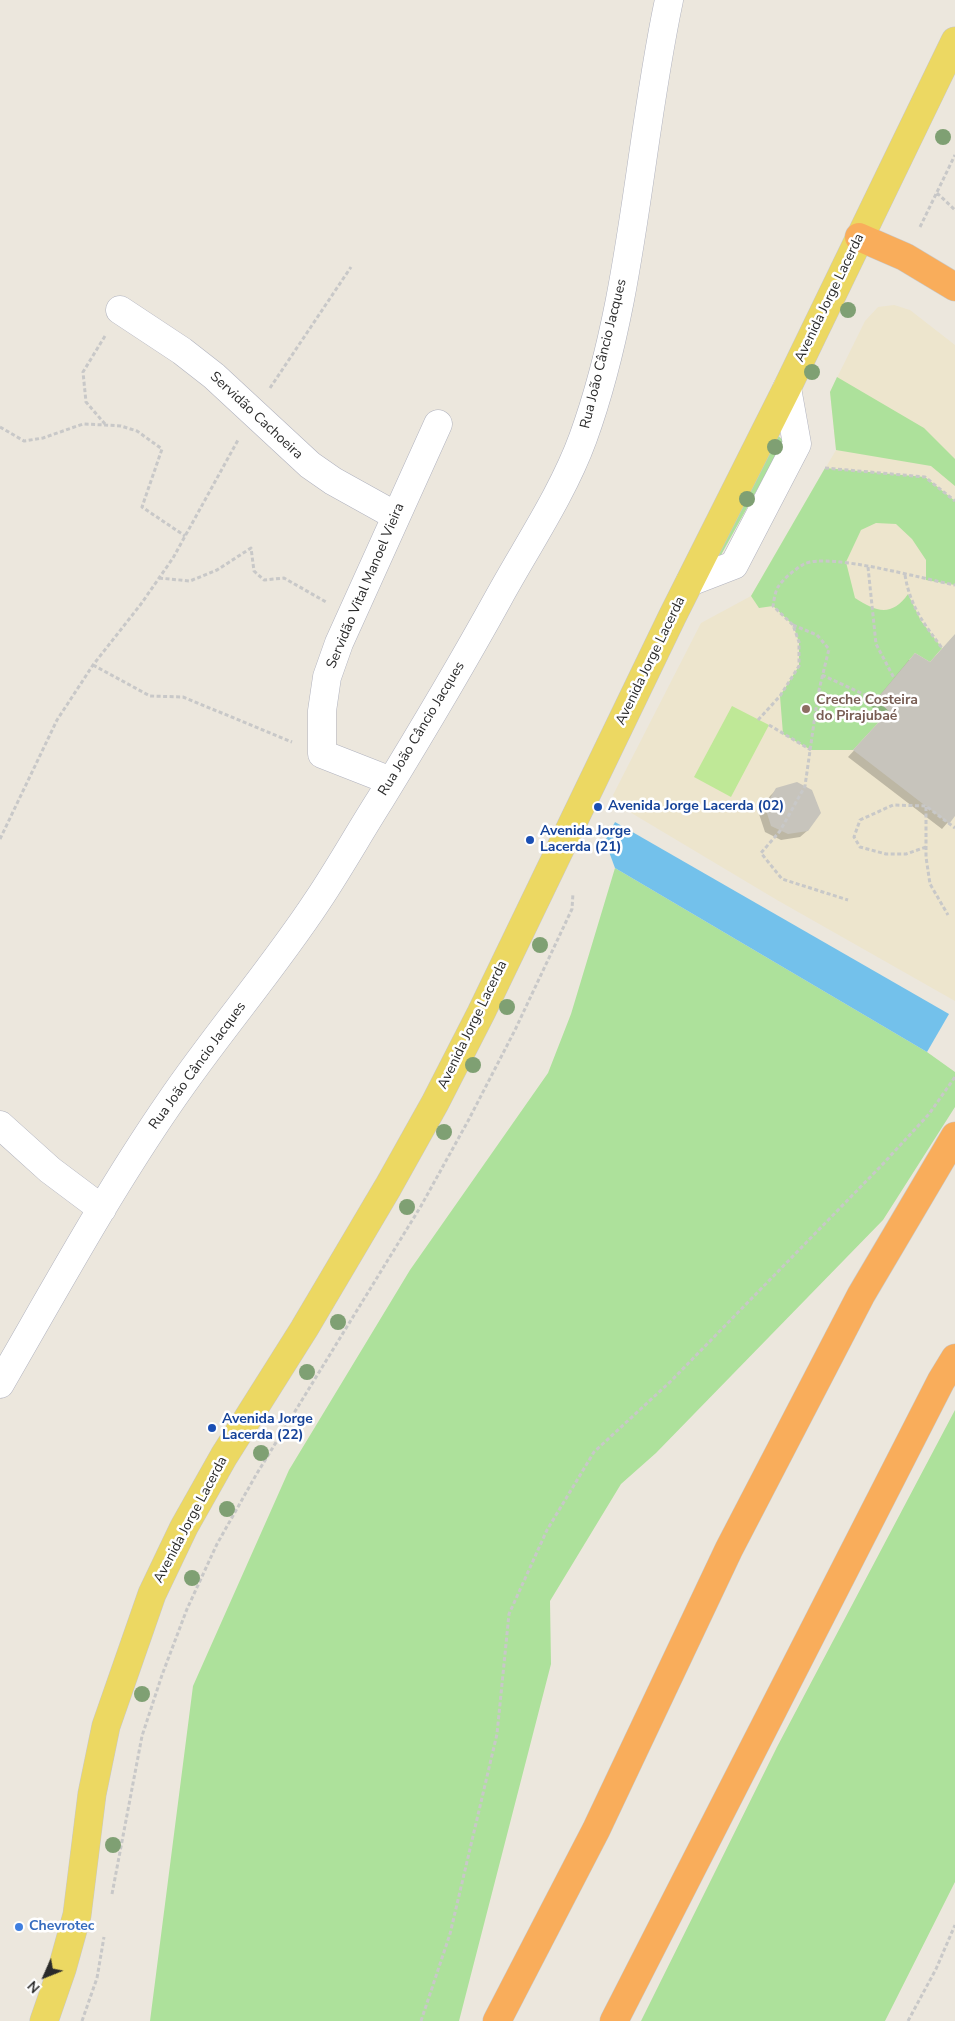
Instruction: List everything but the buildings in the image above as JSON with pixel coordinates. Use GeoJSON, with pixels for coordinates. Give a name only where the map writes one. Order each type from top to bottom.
{"type":"FeatureCollection","features":[{"type":"Feature","properties":{"kind":"highway"},"geometry":{"type":"LineString","coordinates":[[860,237],[905,257],[955,287]]}},
{"type":"Feature","properties":{"kind":"highway"},"geometry":{"type":"LineString","coordinates":[[497,2021],[596,1830],[729,1549],[860,1295],[955,1136]]}},
{"type":"Feature","properties":{"kind":"highway"},"geometry":{"type":"LineString","coordinates":[[614,2021],[941,1381],[955,1358]]}},
{"type":"Feature","properties":{"kind":"main road","name":"Avenida Jorge Lacerda"},"geometry":{"type":"LineString","coordinates":[[44,2021],[62,1969],[77,1915],[92,1794],[106,1726],[152,1594],[184,1527],[224,1456],[304,1329],[435,1103],[481,1013],[955,41]]}},
{"type":"Feature","properties":{"kind":"street","name":"Rua João Câncio Jacques"},"geometry":{"type":"LineString","coordinates":[[0,1384],[102,1209],[172,1098],[320,898],[450,685],[561,486],[582,440],[599,385],[620,299],[633,231],[660,40],[669,0]]}},
{"type":"Feature","properties":{"kind":"street","name":"Servidão Cachoeira"},"geometry":{"type":"LineString","coordinates":[[120,310],[182,351],[214,376],[310,465],[333,481],[396,516]]}},
{"type":"Feature","properties":{"kind":"street","name":"Servidão Vital Manoel Vieira"},"geometry":{"type":"LineString","coordinates":[[322,754],[322,711],[327,677],[339,643],[438,424]]}},
{"type":"Feature","properties":{"kind":"street"},"geometry":{"type":"LineString","coordinates":[[322,754],[391,781]]}},
{"type":"Feature","properties":{"kind":"street"},"geometry":{"type":"LineString","coordinates":[[0,1125],[50,1170],[102,1209]]}},
{"type":"Feature","properties":{"kind":"path"},"geometry":{"type":"LineString","coordinates":[[920,227],[955,155]]}},
{"type":"Feature","properties":{"kind":"path"},"geometry":{"type":"LineString","coordinates":[[937,193],[955,210]]}},
{"type":"Feature","properties":{"kind":"path"},"geometry":{"type":"LineString","coordinates":[[0,839],[57,720],[93,665],[159,578],[185,536],[253,413],[351,267]]}},
{"type":"Feature","properties":{"kind":"path"},"geometry":{"type":"LineString","coordinates":[[105,425],[86,402],[83,372],[120,310]]}},
{"type":"Feature","properties":{"kind":"path"},"geometry":{"type":"LineString","coordinates":[[0,427],[24,442],[43,438],[83,424],[121,426],[137,431],[162,449],[142,506],[185,536]]}},
{"type":"Feature","properties":{"kind":"path"},"geometry":{"type":"LineString","coordinates":[[825,468],[925,477],[955,501]]}},
{"type":"Feature","properties":{"kind":"path"},"geometry":{"type":"LineString","coordinates":[[159,578],[190,581],[218,570],[251,548],[254,571],[264,580],[284,578],[351,616]]}},
{"type":"Feature","properties":{"kind":"path"},"geometry":{"type":"LineString","coordinates":[[848,900],[782,878],[761,853],[780,831],[805,786],[818,694],[830,650],[817,635],[793,625],[773,606],[778,588],[790,574],[804,564],[822,561],[846,562],[955,585]]}},
{"type":"Feature","properties":{"kind":"path"},"geometry":{"type":"LineString","coordinates":[[868,567],[876,644],[894,678]]}},
{"type":"Feature","properties":{"kind":"path"},"geometry":{"type":"LineString","coordinates":[[905,575],[908,594],[921,621],[942,648]]}},
{"type":"Feature","properties":{"kind":"path"},"geometry":{"type":"LineString","coordinates":[[758,720],[780,696],[799,666],[799,642],[793,625]]}},
{"type":"Feature","properties":{"kind":"path"},"geometry":{"type":"LineString","coordinates":[[93,665],[150,696],[184,697],[322,754]]}},
{"type":"Feature","properties":{"kind":"path"},"geometry":{"type":"LineString","coordinates":[[822,675],[876,700]]}},
{"type":"Feature","properties":{"kind":"path"},"geometry":{"type":"LineString","coordinates":[[768,725],[811,750]]}},
{"type":"Feature","properties":{"kind":"path"},"geometry":{"type":"LineString","coordinates":[[926,847],[906,854],[886,854],[860,847],[854,837],[860,820],[893,805],[926,806],[955,828]]}},
{"type":"Feature","properties":{"kind":"path"},"geometry":{"type":"LineString","coordinates":[[926,806],[926,847],[930,884],[948,915]]}},
{"type":"Feature","properties":{"kind":"path"},"geometry":{"type":"LineString","coordinates":[[112,1896],[142,1736],[187,1609],[217,1544],[256,1475],[421,1206],[468,1121],[515,1030],[572,909],[573,891]]}},
{"type":"Feature","properties":{"kind":"path"},"geometry":{"type":"LineString","coordinates":[[421,2021],[450,1934],[497,1734],[509,1614],[547,1530],[594,1452],[671,1381],[882,1166],[929,1114],[955,1077]]}},
{"type":"Feature","properties":{"kind":"path"},"geometry":{"type":"LineString","coordinates":[[908,2021],[936,1969],[955,1925]]}},
{"type":"Feature","properties":{"kind":"path"},"geometry":{"type":"LineString","coordinates":[[82,2021],[97,1978],[105,1933]]}},
{"type":"Feature","properties":{"kind":"shaded area","name":"Creche Costeira do Pirajubaé"},"geometry":{"type":"Polygon","coordinates":[[[894,305],[910,310],[955,345],[955,1001],[777,900],[618,805],[613,795],[701,623],[751,596],[836,450],[830,392],[865,321],[878,307],[894,305]]]}},
{"type":"Feature","properties":{"kind":"green space"},"geometry":{"type":"Polygon","coordinates":[[[837,377],[924,428],[955,459],[955,486],[931,466],[836,450],[830,392],[837,377]]]}},
{"type":"Feature","properties":{"kind":"green space"},"geometry":{"type":"Polygon","coordinates":[[[776,434],[784,441],[721,555],[713,553],[776,434]]]}},
{"type":"Feature","properties":{"kind":"green space"},"geometry":{"type":"Polygon","coordinates":[[[825,468],[925,477],[955,501],[955,585],[926,580],[926,560],[912,539],[896,524],[876,523],[861,530],[846,562],[855,598],[870,607],[883,610],[896,606],[908,594],[921,621],[942,648],[930,662],[915,653],[877,699],[889,711],[853,750],[811,750],[783,734],[780,696],[799,666],[799,642],[793,625],[773,606],[759,608],[751,596],[825,468]]]}},
{"type":"Feature","properties":{"kind":"green space"},"geometry":{"type":"Polygon","coordinates":[[[732,706],[769,725],[731,797],[694,777],[732,706]]]}},
{"type":"Feature","properties":{"kind":"green space"},"geometry":{"type":"Polygon","coordinates":[[[615,868],[927,1052],[955,1072],[955,1107],[883,1220],[656,1453],[621,1484],[550,1601],[551,1664],[459,2021],[150,2021],[193,1686],[289,1470],[410,1270],[548,1073],[571,1014],[615,868]]]}},
{"type":"Feature","properties":{"kind":"green space"},"geometry":{"type":"Polygon","coordinates":[[[955,1410],[955,1882],[885,2021],[641,2021],[777,1747],[955,1410]]]}},
{"type":"Feature","properties":{"kind":"water"},"geometry":{"type":"Polygon","coordinates":[[[615,822],[949,1014],[927,1052],[615,868],[605,841],[615,822]]]}},
{"type":"Feature","properties":{"kind":"place","name":"Creche Costeira do Pirajubaé"},"geometry":{"type":"Point","coordinates":[806,709]}},
{"type":"Feature","properties":{"kind":"place","name":"Avenida Jorge Lacerda (02)"},"geometry":{"type":"Point","coordinates":[598,807]}},
{"type":"Feature","properties":{"kind":"place","name":"Avenida Jorge Lacerda (21)"},"geometry":{"type":"Point","coordinates":[530,840]}},
{"type":"Feature","properties":{"kind":"place","name":"Avenida Jorge Lacerda (22)"},"geometry":{"type":"Point","coordinates":[212,1428]}},
{"type":"Feature","properties":{"kind":"place","name":"Chevrotec"},"geometry":{"type":"Point","coordinates":[19,1927]}}]}
